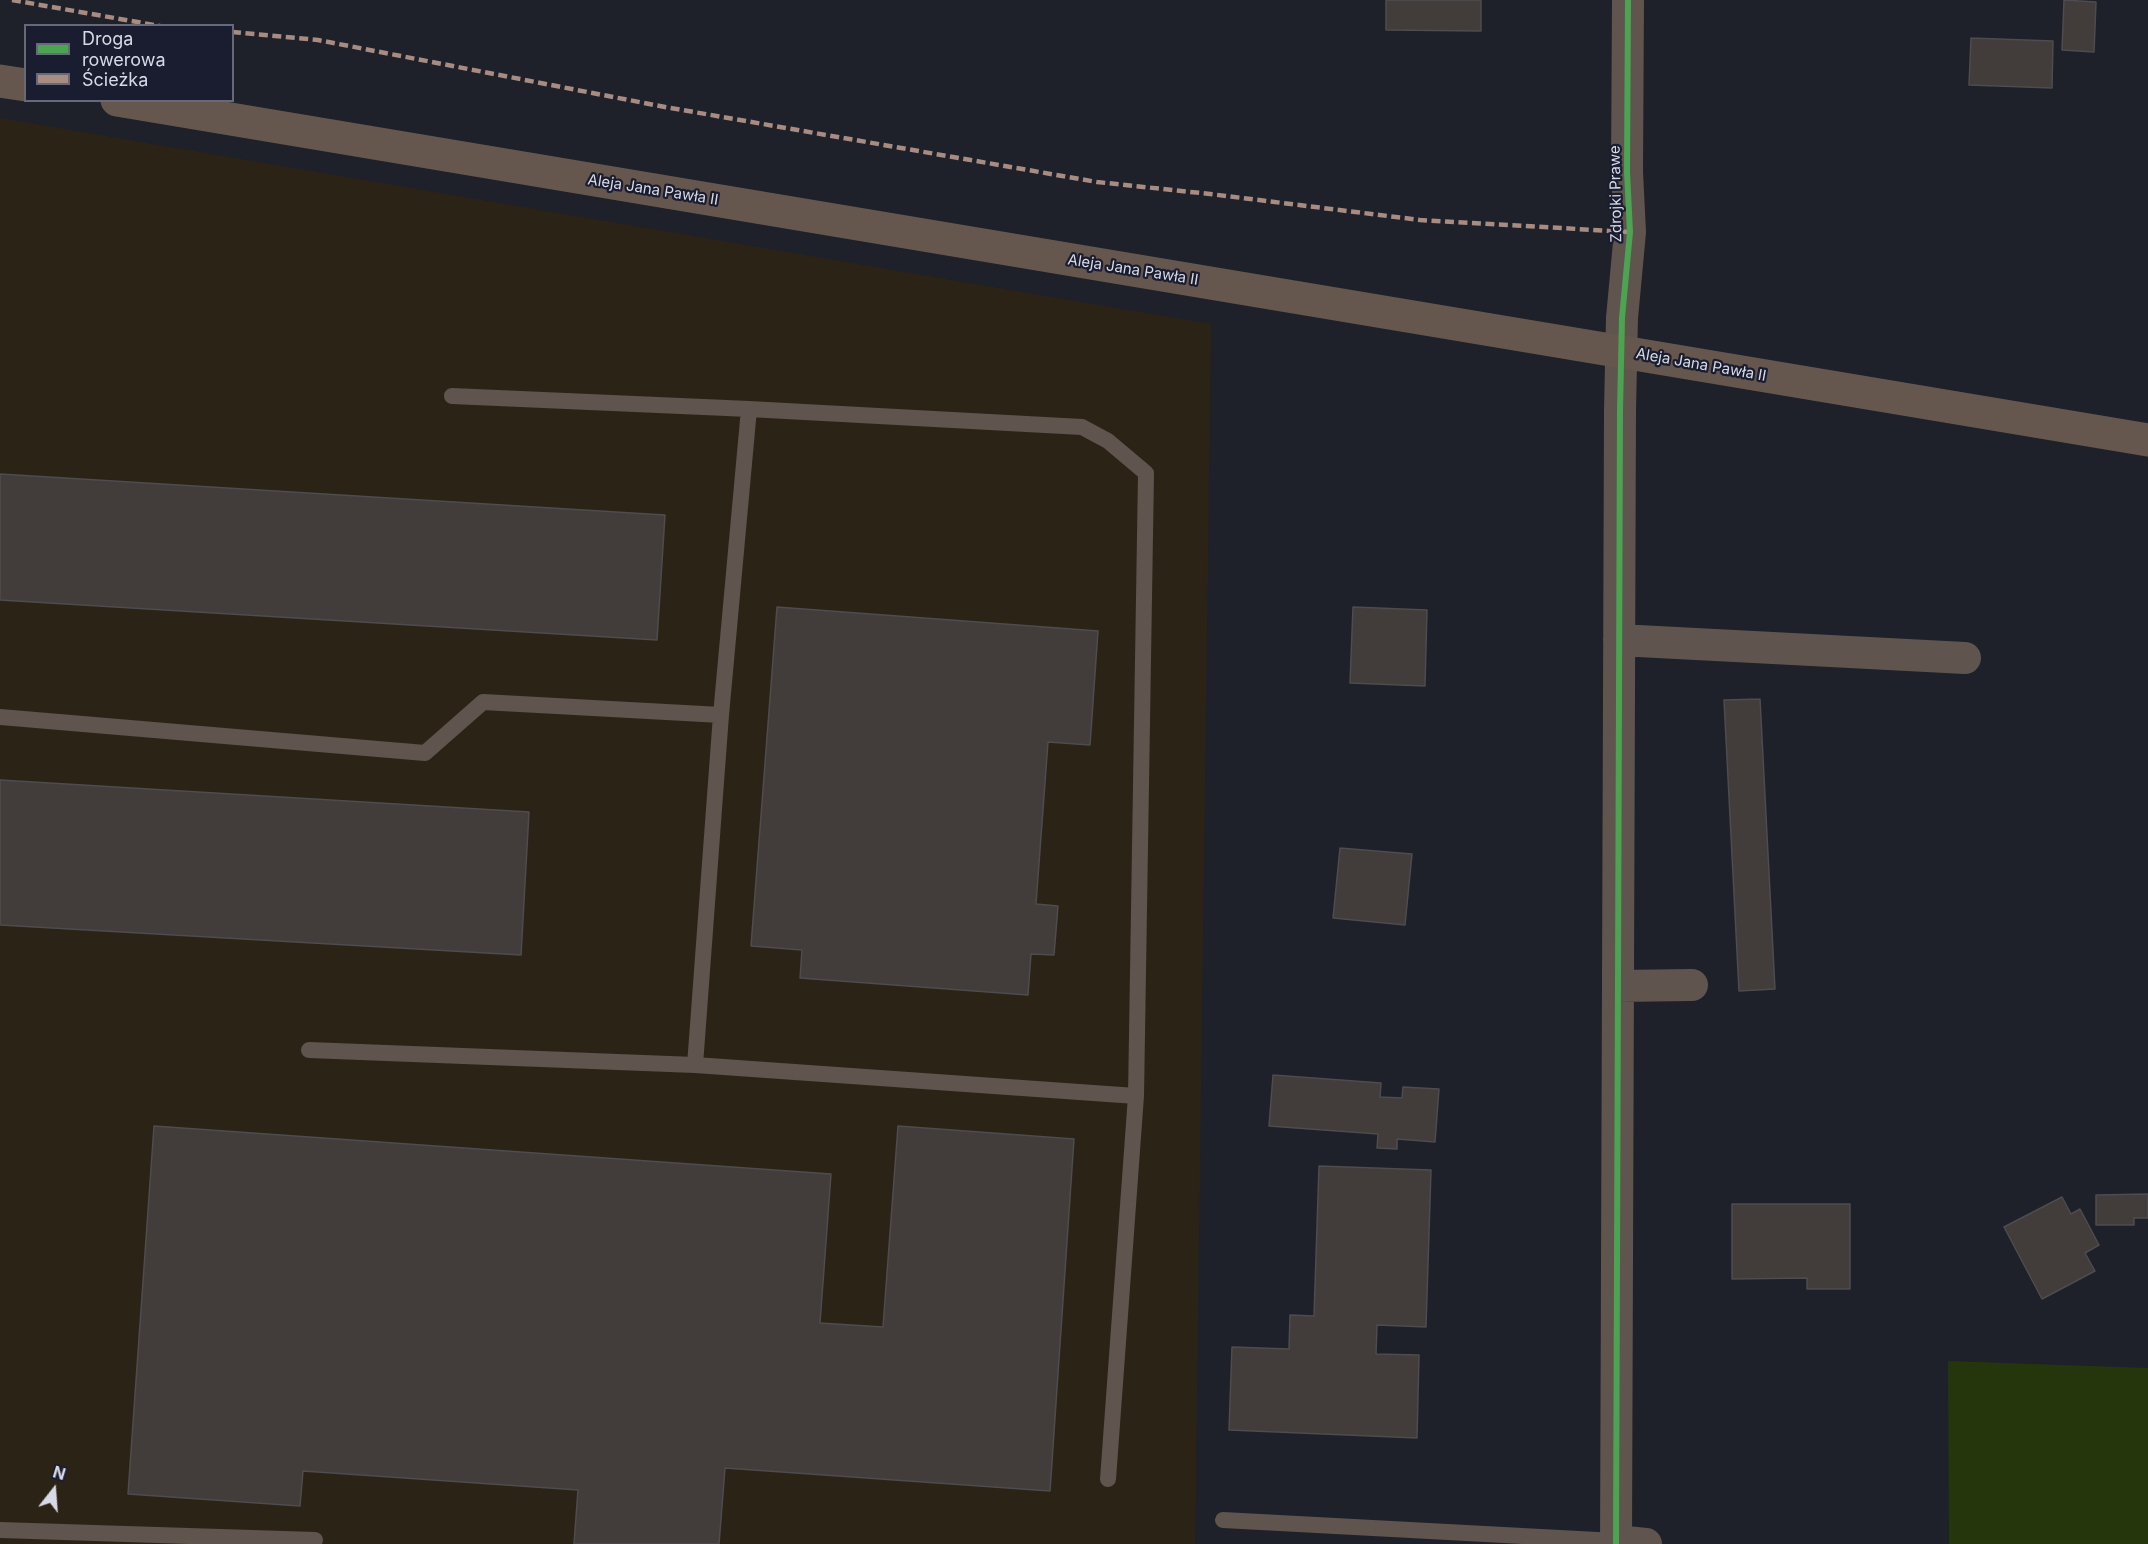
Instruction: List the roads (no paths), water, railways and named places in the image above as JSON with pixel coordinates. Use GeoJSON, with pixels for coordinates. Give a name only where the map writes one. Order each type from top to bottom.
{"type":"FeatureCollection","features":[{"type":"Feature","properties":{"kind":"main road"},"geometry":{"type":"LineString","coordinates":[[0,81],[24,85]]}},
{"type":"Feature","properties":{"kind":"main road","name":"Aleja Jana Pawła II"},"geometry":{"type":"LineString","coordinates":[[129,102],[2148,440]]}},
{"type":"Feature","properties":{"kind":"street","name":"Zdrojki Prawe"},"geometry":{"type":"LineString","coordinates":[[1626,1543],[1618,986],[1622,352],[1630,232],[1627,172],[1628,0]]}},
{"type":"Feature","properties":{"kind":"street"},"geometry":{"type":"LineString","coordinates":[[1619,640],[1965,658]]}},
{"type":"Feature","properties":{"kind":"street"},"geometry":{"type":"LineString","coordinates":[[1618,986],[1692,985]]}},
{"type":"Feature","properties":{"kind":"lane"},"geometry":{"type":"LineString","coordinates":[[452,396],[748,408],[1082,427],[1108,441],[1146,473],[1136,1096],[1108,1479]]}},
{"type":"Feature","properties":{"kind":"lane"},"geometry":{"type":"LineString","coordinates":[[695,1065],[721,715],[748,408]]}},
{"type":"Feature","properties":{"kind":"lane"},"geometry":{"type":"LineString","coordinates":[[0,717],[425,753],[483,702],[721,715]]}},
{"type":"Feature","properties":{"kind":"lane"},"geometry":{"type":"LineString","coordinates":[[309,1050],[695,1065],[1136,1096]]}},
{"type":"Feature","properties":{"kind":"lane"},"geometry":{"type":"LineString","coordinates":[[1223,1520],[1626,1543]]}},
{"type":"Feature","properties":{"kind":"lane"},"geometry":{"type":"LineString","coordinates":[[0,1530],[315,1540]]}}]}
